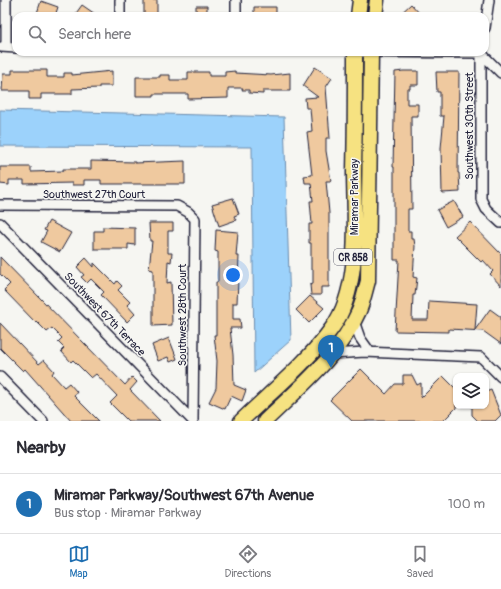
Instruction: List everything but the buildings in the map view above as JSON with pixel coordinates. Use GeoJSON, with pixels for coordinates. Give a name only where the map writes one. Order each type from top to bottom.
{"type":"FeatureCollection","features":[{"type":"Feature","properties":{"kind":"main road"},"geometry":{"type":"LineString","coordinates":[[358,12],[360,0]]}},
{"type":"Feature","properties":{"kind":"main road"},"geometry":{"type":"LineString","coordinates":[[376,12],[377,0]]}},
{"type":"Feature","properties":{"kind":"main road","name":"Miramar Parkway"},"geometry":{"type":"LineString","coordinates":[[241,421],[315,349],[333,327],[346,302],[352,275],[354,241],[355,56]]}},
{"type":"Feature","properties":{"kind":"main road","name":"Miramar Parkway"},"geometry":{"type":"LineString","coordinates":[[265,421],[332,354],[354,321],[360,309],[368,281],[371,56]]}},
{"type":"Feature","properties":{"kind":"street"},"geometry":{"type":"LineString","coordinates":[[3,47],[6,0]]}},
{"type":"Feature","properties":{"kind":"street"},"geometry":{"type":"LineString","coordinates":[[120,0],[120,12]]}},
{"type":"Feature","properties":{"kind":"street"},"geometry":{"type":"LineString","coordinates":[[236,0],[236,12]]}},
{"type":"Feature","properties":{"kind":"street"},"geometry":{"type":"LineString","coordinates":[[487,12],[489,0]]}},
{"type":"Feature","properties":{"kind":"street","name":"Southwest 30th Street"},"geometry":{"type":"LineString","coordinates":[[481,56],[482,199],[486,208],[501,223]]}},
{"type":"Feature","properties":{"kind":"street"},"geometry":{"type":"LineString","coordinates":[[485,56],[501,73]]}},
{"type":"Feature","properties":{"kind":"street","name":"Southwest 27th Court"},"geometry":{"type":"LineString","coordinates":[[0,205],[176,206],[188,212]]}},
{"type":"Feature","properties":{"kind":"street","name":"Southwest 28th Court"},"geometry":{"type":"LineString","coordinates":[[188,212],[194,219],[193,421]]}},
{"type":"Feature","properties":{"kind":"street","name":"Southwest 67th Terrace"},"geometry":{"type":"LineString","coordinates":[[0,223],[193,421]]}},
{"type":"Feature","properties":{"kind":"street"},"geometry":{"type":"LineString","coordinates":[[354,321],[360,338],[370,352]]}},
{"type":"Feature","properties":{"kind":"street"},"geometry":{"type":"LineString","coordinates":[[332,354],[370,352],[481,357],[501,377]]}},
{"type":"Feature","properties":{"kind":"street"},"geometry":{"type":"LineString","coordinates":[[0,377],[43,421]]}},
{"type":"Feature","properties":{"kind":"water"},"geometry":{"type":"Polygon","coordinates":[[[0,110],[284,117],[291,340],[254,373],[252,147],[0,146],[0,110]]]}},
{"type":"Feature","properties":{"kind":"place","name":"Miramar Parkway/Southwest 67th Avenue"},"geometry":{"type":"Point","coordinates":[331,368]}}]}
